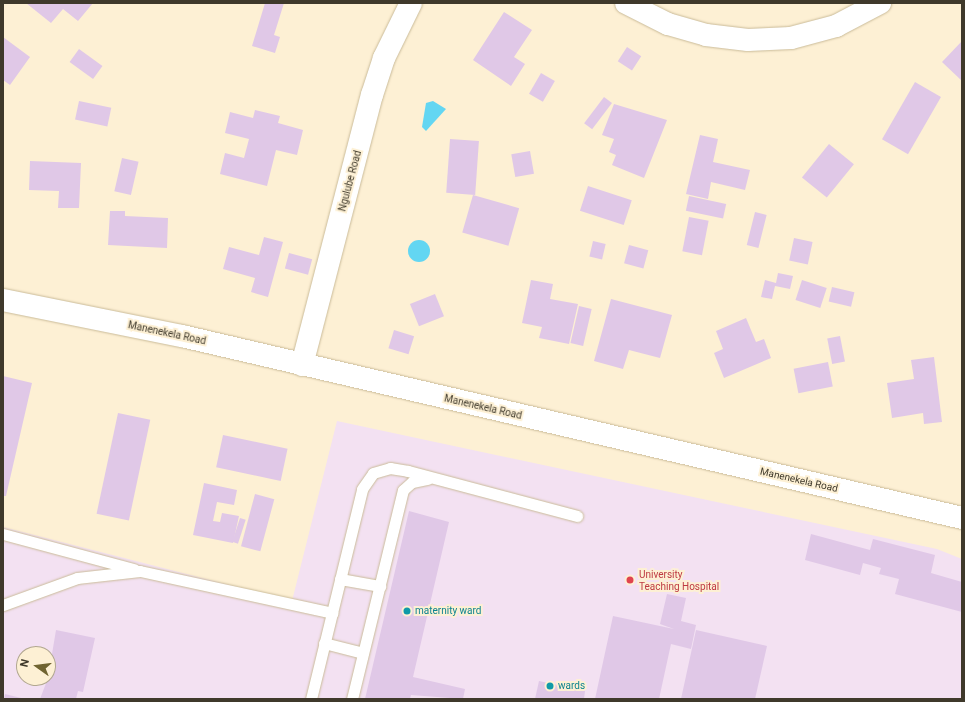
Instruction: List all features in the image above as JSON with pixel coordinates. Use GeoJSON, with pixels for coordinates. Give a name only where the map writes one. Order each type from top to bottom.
{"type":"FeatureCollection","features":[{"type":"Feature","properties":{"kind":"street","name":"Ngulube Road"},"geometry":{"type":"LineString","coordinates":[[302,365],[372,95],[384,58],[411,3]]}},
{"type":"Feature","properties":{"kind":"street"},"geometry":{"type":"LineString","coordinates":[[626,3],[668,24],[706,35],[748,40],[791,38],[836,26],[880,3]]}},
{"type":"Feature","properties":{"kind":"street","name":"Manenekela Road"},"geometry":{"type":"LineString","coordinates":[[3,300],[182,336],[962,518]]}},
{"type":"Feature","properties":{"kind":"lane"},"geometry":{"type":"LineString","coordinates":[[311,699],[362,489],[373,473],[390,468],[428,479],[577,516]]}},
{"type":"Feature","properties":{"kind":"lane"},"geometry":{"type":"LineString","coordinates":[[352,699],[403,490],[412,482],[428,479]]}},
{"type":"Feature","properties":{"kind":"lane"},"geometry":{"type":"LineString","coordinates":[[3,534],[140,571],[332,613]]}},
{"type":"Feature","properties":{"kind":"lane"},"geometry":{"type":"LineString","coordinates":[[3,605],[77,578],[140,571]]}},
{"type":"Feature","properties":{"kind":"lane"},"geometry":{"type":"LineString","coordinates":[[340,579],[380,586]]}},
{"type":"Feature","properties":{"kind":"lane"},"geometry":{"type":"LineString","coordinates":[[324,643],[363,653]]}},
{"type":"Feature","properties":{"kind":"shaded area","name":"University Teaching Hospital"},"geometry":{"type":"Polygon","coordinates":[[[337,421],[937,549],[962,559],[962,699],[3,699],[3,527],[292,601],[337,421]]]}},
{"type":"Feature","properties":{"kind":"water"},"geometry":{"type":"Polygon","coordinates":[[[433,101],[446,109],[426,131],[422,127],[426,103],[433,101]]]}},
{"type":"Feature","properties":{"kind":"water"},"geometry":{"type":"Polygon","coordinates":[[[419,240],[427,243],[430,251],[427,259],[419,262],[411,259],[408,251],[411,243],[419,240]]]}},
{"type":"Feature","properties":{"kind":"building"},"geometry":{"type":"Polygon","coordinates":[[[26,3],[93,3],[78,21],[63,9],[51,23],[26,3]]]}},
{"type":"Feature","properties":{"kind":"building"},"geometry":{"type":"Polygon","coordinates":[[[265,3],[284,3],[274,35],[280,37],[275,53],[252,46],[265,3]]]}},
{"type":"Feature","properties":{"kind":"building"},"geometry":{"type":"Polygon","coordinates":[[[504,12],[532,30],[514,57],[525,64],[511,86],[473,60],[504,12]]]}},
{"type":"Feature","properties":{"kind":"building"},"geometry":{"type":"Polygon","coordinates":[[[3,37],[30,57],[10,85],[3,80],[3,37]]]}},
{"type":"Feature","properties":{"kind":"building"},"geometry":{"type":"Polygon","coordinates":[[[962,41],[962,81],[942,62],[962,41]]]}},
{"type":"Feature","properties":{"kind":"building"},"geometry":{"type":"Polygon","coordinates":[[[627,47],[641,56],[632,71],[618,61],[627,47]]]}},
{"type":"Feature","properties":{"kind":"building"},"geometry":{"type":"Polygon","coordinates":[[[79,49],[102,66],[93,79],[70,62],[79,49]]]}},
{"type":"Feature","properties":{"kind":"building"},"geometry":{"type":"Polygon","coordinates":[[[541,73],[555,81],[543,102],[529,94],[541,73]]]}},
{"type":"Feature","properties":{"kind":"building"},"geometry":{"type":"Polygon","coordinates":[[[915,82],[941,97],[908,154],[882,139],[915,82]]]}},
{"type":"Feature","properties":{"kind":"building"},"geometry":{"type":"Polygon","coordinates":[[[604,97],[612,103],[592,129],[584,123],[604,97]]]}},
{"type":"Feature","properties":{"kind":"building"},"geometry":{"type":"Polygon","coordinates":[[[79,101],[111,108],[107,126],[75,120],[79,101]]]}},
{"type":"Feature","properties":{"kind":"building"},"geometry":{"type":"Polygon","coordinates":[[[614,104],[667,120],[644,178],[612,165],[616,155],[609,152],[614,139],[602,135],[614,104]]]}},
{"type":"Feature","properties":{"kind":"building"},"geometry":{"type":"Polygon","coordinates":[[[255,110],[280,116],[278,123],[303,130],[297,155],[276,150],[267,186],[220,174],[225,153],[244,158],[249,139],[225,133],[230,112],[253,118],[255,110]]]}},
{"type":"Feature","properties":{"kind":"building"},"geometry":{"type":"Polygon","coordinates":[[[700,135],[718,139],[713,162],[750,170],[745,190],[711,182],[708,199],[686,194],[700,135]]]}},
{"type":"Feature","properties":{"kind":"building"},"geometry":{"type":"Polygon","coordinates":[[[450,139],[479,141],[475,195],[446,193],[450,139]]]}},
{"type":"Feature","properties":{"kind":"building"},"geometry":{"type":"Polygon","coordinates":[[[829,144],[854,164],[827,198],[802,177],[829,144]]]}},
{"type":"Feature","properties":{"kind":"building"},"geometry":{"type":"Polygon","coordinates":[[[530,151],[534,174],[515,177],[511,154],[530,151]]]}},
{"type":"Feature","properties":{"kind":"building"},"geometry":{"type":"Polygon","coordinates":[[[122,158],[139,162],[131,195],[114,191],[122,158]]]}},
{"type":"Feature","properties":{"kind":"building"},"geometry":{"type":"Polygon","coordinates":[[[30,161],[81,163],[79,208],[58,208],[59,191],[29,190],[30,161]]]}},
{"type":"Feature","properties":{"kind":"building"},"geometry":{"type":"Polygon","coordinates":[[[588,186],[632,200],[624,225],[580,211],[588,186]]]}},
{"type":"Feature","properties":{"kind":"building"},"geometry":{"type":"Polygon","coordinates":[[[473,195],[519,208],[508,246],[462,232],[473,195]]]}},
{"type":"Feature","properties":{"kind":"building"},"geometry":{"type":"Polygon","coordinates":[[[689,196],[726,204],[723,219],[686,211],[689,196]]]}},
{"type":"Feature","properties":{"kind":"building"},"geometry":{"type":"Polygon","coordinates":[[[110,211],[125,211],[125,216],[168,218],[167,248],[108,245],[110,211]]]}},
{"type":"Feature","properties":{"kind":"building"},"geometry":{"type":"Polygon","coordinates":[[[755,212],[767,215],[758,248],[747,245],[755,212]]]}},
{"type":"Feature","properties":{"kind":"building"},"geometry":{"type":"Polygon","coordinates":[[[689,217],[709,221],[702,255],[682,251],[689,217]]]}},
{"type":"Feature","properties":{"kind":"building"},"geometry":{"type":"Polygon","coordinates":[[[264,237],[283,242],[268,297],[251,292],[255,278],[223,269],[229,247],[259,255],[264,237]]]}},
{"type":"Feature","properties":{"kind":"building"},"geometry":{"type":"Polygon","coordinates":[[[794,238],[813,242],[808,264],[789,260],[794,238]]]}},
{"type":"Feature","properties":{"kind":"building"},"geometry":{"type":"Polygon","coordinates":[[[593,241],[606,244],[602,260],[589,257],[593,241]]]}},
{"type":"Feature","properties":{"kind":"building"},"geometry":{"type":"Polygon","coordinates":[[[629,245],[648,250],[643,269],[624,263],[629,245]]]}},
{"type":"Feature","properties":{"kind":"building"},"geometry":{"type":"Polygon","coordinates":[[[289,253],[312,259],[308,275],[285,268],[289,253]]]}},
{"type":"Feature","properties":{"kind":"building"},"geometry":{"type":"Polygon","coordinates":[[[778,273],[793,276],[790,289],[775,286],[772,299],[761,297],[765,280],[776,283],[778,273]]]}},
{"type":"Feature","properties":{"kind":"building"},"geometry":{"type":"Polygon","coordinates":[[[531,280],[553,284],[550,299],[578,304],[569,344],[539,338],[542,327],[522,323],[531,280]]]}},
{"type":"Feature","properties":{"kind":"building"},"geometry":{"type":"Polygon","coordinates":[[[802,280],[827,288],[820,308],[796,300],[802,280]]]}},
{"type":"Feature","properties":{"kind":"building"},"geometry":{"type":"Polygon","coordinates":[[[832,287],[854,292],[851,307],[829,302],[832,287]]]}},
{"type":"Feature","properties":{"kind":"building"},"geometry":{"type":"Polygon","coordinates":[[[435,294],[444,316],[419,326],[410,304],[435,294]]]}},
{"type":"Feature","properties":{"kind":"building"},"geometry":{"type":"Polygon","coordinates":[[[611,299],[672,315],[660,358],[629,350],[623,369],[594,361],[611,299]]]}},
{"type":"Feature","properties":{"kind":"building"},"geometry":{"type":"Polygon","coordinates":[[[579,306],[592,309],[583,346],[570,343],[579,306]]]}},
{"type":"Feature","properties":{"kind":"building"},"geometry":{"type":"Polygon","coordinates":[[[746,318],[756,342],[764,339],[771,358],[724,378],[714,353],[723,349],[716,331],[746,318]]]}},
{"type":"Feature","properties":{"kind":"building"},"geometry":{"type":"Polygon","coordinates":[[[394,330],[414,336],[409,354],[388,348],[394,330]]]}},
{"type":"Feature","properties":{"kind":"building"},"geometry":{"type":"Polygon","coordinates":[[[840,336],[845,362],[832,364],[827,338],[840,336]]]}},
{"type":"Feature","properties":{"kind":"building"},"geometry":{"type":"Polygon","coordinates":[[[934,357],[942,422],[924,424],[923,413],[892,418],[887,383],[914,379],[911,360],[934,357]]]}},
{"type":"Feature","properties":{"kind":"building"},"geometry":{"type":"Polygon","coordinates":[[[828,362],[833,387],[798,393],[794,369],[828,362]]]}},
{"type":"Feature","properties":{"kind":"building"},"geometry":{"type":"Polygon","coordinates":[[[3,376],[32,383],[6,496],[3,496],[3,376]]]}},
{"type":"Feature","properties":{"kind":"building"},"geometry":{"type":"Polygon","coordinates":[[[118,413],[150,420],[129,521],[97,514],[118,413]]]}},
{"type":"Feature","properties":{"kind":"building"},"geometry":{"type":"Polygon","coordinates":[[[223,435],[288,449],[281,481],[216,467],[223,435]]]}},
{"type":"Feature","properties":{"kind":"building"},"geometry":{"type":"Polygon","coordinates":[[[204,483],[237,490],[234,505],[217,502],[213,521],[220,522],[222,513],[239,516],[233,543],[193,535],[204,483]]]}},
{"type":"Feature","properties":{"kind":"building"},"geometry":{"type":"Polygon","coordinates":[[[255,494],[274,499],[260,551],[241,546],[255,494]]]}},
{"type":"Feature","properties":{"kind":"building","name":"maternity ward"},"geometry":{"type":"Polygon","coordinates":[[[409,511],[449,522],[413,677],[465,689],[463,699],[411,695],[410,699],[365,699],[409,511]]]}},
{"type":"Feature","properties":{"kind":"building"},"geometry":{"type":"Polygon","coordinates":[[[240,518],[246,520],[238,544],[232,542],[240,518]]]}},
{"type":"Feature","properties":{"kind":"building"},"geometry":{"type":"Polygon","coordinates":[[[811,534],[870,550],[873,539],[935,555],[931,573],[962,582],[962,612],[895,594],[899,579],[879,574],[881,568],[863,563],[860,575],[805,560],[811,534]]]}},
{"type":"Feature","properties":{"kind":"building"},"geometry":{"type":"Polygon","coordinates":[[[667,594],[686,598],[681,621],[696,625],[691,649],[671,644],[659,699],[595,699],[613,616],[674,629],[660,624],[667,594]]]}},
{"type":"Feature","properties":{"kind":"building"},"geometry":{"type":"Polygon","coordinates":[[[56,630],[95,638],[83,692],[78,691],[76,699],[40,699],[45,686],[56,686],[56,646],[53,646],[56,630]]]}},
{"type":"Feature","properties":{"kind":"building"},"geometry":{"type":"Polygon","coordinates":[[[696,630],[767,646],[755,699],[681,699],[696,630]]]}},
{"type":"Feature","properties":{"kind":"building","name":"wards"},"geometry":{"type":"Polygon","coordinates":[[[539,681],[585,691],[584,699],[535,699],[539,681]]]}},
{"type":"Feature","properties":{"kind":"building"},"geometry":{"type":"Polygon","coordinates":[[[5,694],[21,698],[21,699],[4,699],[5,694]]]}},
{"type":"Feature","properties":{"kind":"place","name":"University Teaching Hospital"},"geometry":{"type":"Point","coordinates":[630,580]}},
{"type":"Feature","properties":{"kind":"place","name":"maternity ward"},"geometry":{"type":"Point","coordinates":[407,611]}},
{"type":"Feature","properties":{"kind":"place","name":"wards"},"geometry":{"type":"Point","coordinates":[550,686]}}]}
